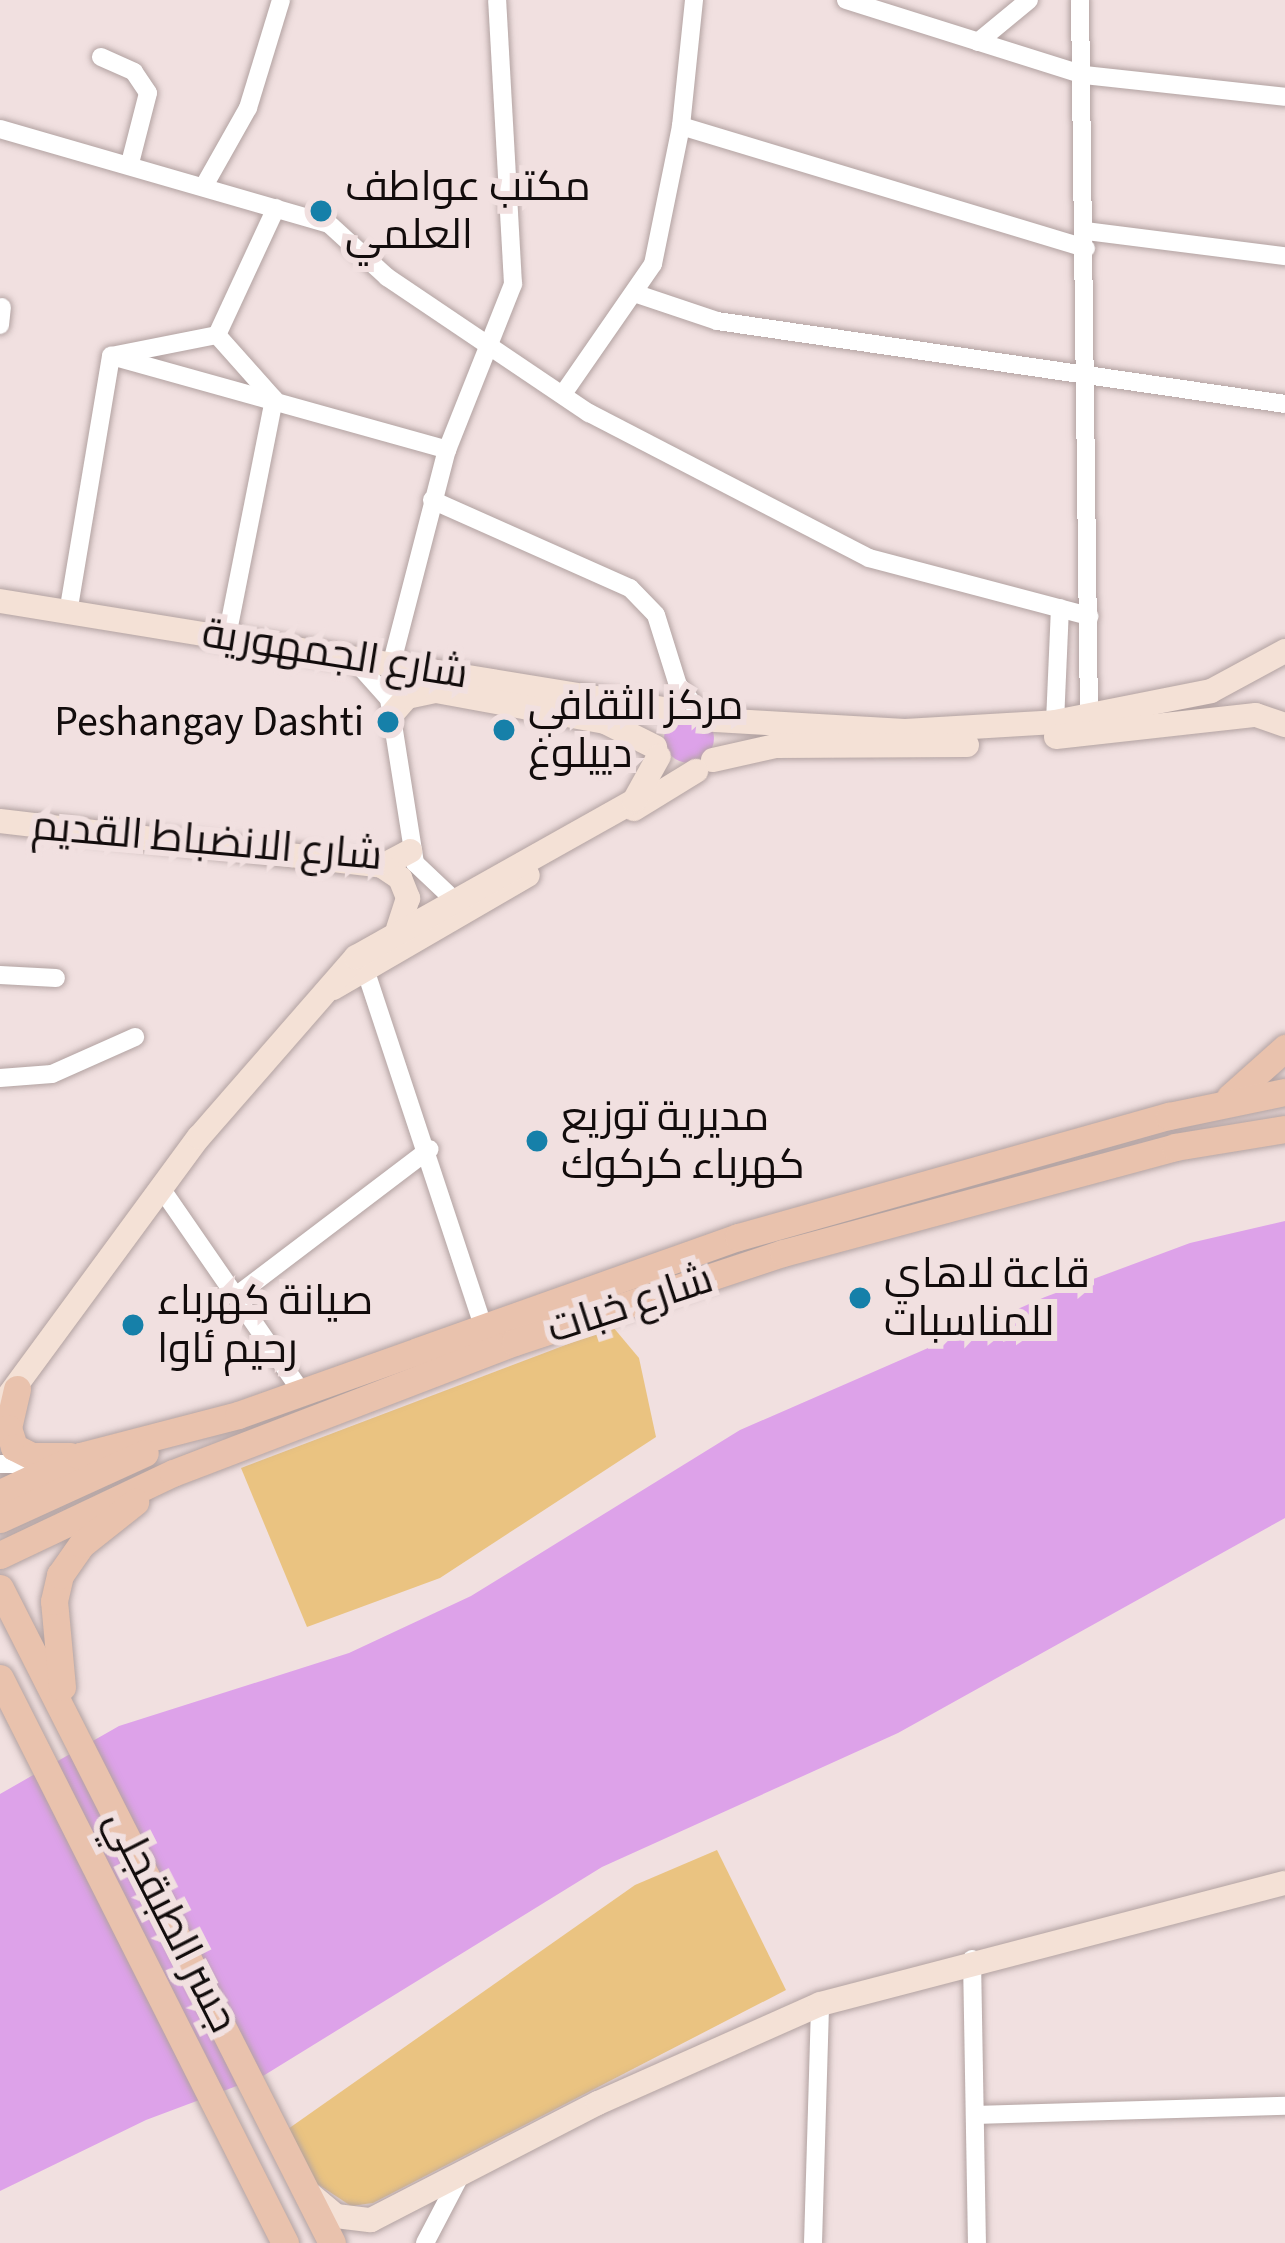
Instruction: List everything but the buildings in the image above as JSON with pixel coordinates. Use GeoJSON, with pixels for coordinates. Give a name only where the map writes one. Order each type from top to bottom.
{"type":"FeatureCollection","features":[{"type":"Feature","properties":{"kind":"main road"},"geometry":{"type":"LineString","coordinates":[[1221,1104],[1285,1048]]}},
{"type":"Feature","properties":{"kind":"main road","name":"شارع خبات"},"geometry":{"type":"LineString","coordinates":[[0,1493],[80,1456],[238,1415],[482,1322],[738,1237],[1221,1104],[1285,1092]]}},
{"type":"Feature","properties":{"kind":"main road","name":"شارع خبات"},"geometry":{"type":"LineString","coordinates":[[0,1555],[173,1473],[515,1342],[783,1253],[1175,1147],[1285,1130]]}},
{"type":"Feature","properties":{"kind":"main road"},"geometry":{"type":"LineString","coordinates":[[8,1398],[8,1428],[14,1447],[32,1456],[80,1456]]}},
{"type":"Feature","properties":{"kind":"main road"},"geometry":{"type":"LineString","coordinates":[[0,1519],[238,1415]]}},
{"type":"Feature","properties":{"kind":"main road"},"geometry":{"type":"LineString","coordinates":[[67,1714],[54,1601],[60,1575],[92,1534],[173,1473]]}},
{"type":"Feature","properties":{"kind":"main road","name":"جسر الطبقجلي"},"geometry":{"type":"LineString","coordinates":[[5,1593],[332,2243]]}},
{"type":"Feature","properties":{"kind":"main road","name":"جسر الطبقجلي"},"geometry":{"type":"LineString","coordinates":[[1,1682],[285,2243]]}},
{"type":"Feature","properties":{"kind":"street"},"geometry":{"type":"LineString","coordinates":[[204,186],[248,108],[281,0]]}},
{"type":"Feature","properties":{"kind":"street"},"geometry":{"type":"LineString","coordinates":[[392,662],[447,450],[493,346],[516,257],[497,0]]}},
{"type":"Feature","properties":{"kind":"street"},"geometry":{"type":"LineString","coordinates":[[562,394],[637,294],[653,264],[681,126],[694,0]]}},
{"type":"Feature","properties":{"kind":"street"},"geometry":{"type":"LineString","coordinates":[[846,0],[1084,75],[1285,97]]}},
{"type":"Feature","properties":{"kind":"street"},"geometry":{"type":"LineString","coordinates":[[979,42],[1029,0]]}},
{"type":"Feature","properties":{"kind":"street"},"geometry":{"type":"LineString","coordinates":[[1080,0],[1090,717]]}},
{"type":"Feature","properties":{"kind":"street"},"geometry":{"type":"LineString","coordinates":[[101,56],[134,72],[148,93],[130,163]]}},
{"type":"Feature","properties":{"kind":"street"},"geometry":{"type":"LineString","coordinates":[[681,126],[1086,240],[1285,256]]}},
{"type":"Feature","properties":{"kind":"street"},"geometry":{"type":"LineString","coordinates":[[0,129],[328,224],[387,277],[562,394],[869,558],[1089,616]]}},
{"type":"Feature","properties":{"kind":"street"},"geometry":{"type":"LineString","coordinates":[[218,335],[276,208]]}},
{"type":"Feature","properties":{"kind":"street"},"geometry":{"type":"LineString","coordinates":[[637,294],[717,321],[1087,370],[1285,404]]}},
{"type":"Feature","properties":{"kind":"street"},"geometry":{"type":"LineString","coordinates":[[110,356],[218,335]]}},
{"type":"Feature","properties":{"kind":"street"},"geometry":{"type":"LineString","coordinates":[[218,335],[274,399]]}},
{"type":"Feature","properties":{"kind":"street"},"geometry":{"type":"LineString","coordinates":[[110,356],[447,450]]}},
{"type":"Feature","properties":{"kind":"street"},"geometry":{"type":"LineString","coordinates":[[68,614],[110,356]]}},
{"type":"Feature","properties":{"kind":"street"},"geometry":{"type":"LineString","coordinates":[[227,637],[274,399]]}},
{"type":"Feature","properties":{"kind":"street"},"geometry":{"type":"LineString","coordinates":[[333,988],[367,975],[705,766],[721,740],[694,712],[679,685],[656,615],[630,588],[432,500]]}},
{"type":"Feature","properties":{"kind":"street","name":"شارع الجمهورية"},"geometry":{"type":"LineString","coordinates":[[0,601],[694,712],[885,730],[1090,717],[1211,691],[1285,651]]}},
{"type":"Feature","properties":{"kind":"street"},"geometry":{"type":"LineString","coordinates":[[1055,722],[1060,608]]}},
{"type":"Feature","properties":{"kind":"street"},"geometry":{"type":"LineString","coordinates":[[339,654],[374,676],[393,712],[410,851],[430,884],[452,898]]}},
{"type":"Feature","properties":{"kind":"street"},"geometry":{"type":"LineString","coordinates":[[393,712],[416,692],[436,691],[605,722],[657,752],[675,770],[775,746],[970,745],[1256,715],[1285,725]]}},
{"type":"Feature","properties":{"kind":"street"},"geometry":{"type":"LineString","coordinates":[[8,1398],[237,1090],[356,957],[398,928],[634,801],[657,752],[657,725],[694,712]]}},
{"type":"Feature","properties":{"kind":"street","name":"شارع الانضباط القديم"},"geometry":{"type":"LineString","coordinates":[[0,821],[382,866],[410,851]]}},
{"type":"Feature","properties":{"kind":"street"},"geometry":{"type":"LineString","coordinates":[[382,866],[400,878],[408,898],[398,928]]}},
{"type":"Feature","properties":{"kind":"street"},"geometry":{"type":"LineString","coordinates":[[0,975],[56,978]]}},
{"type":"Feature","properties":{"kind":"street"},"geometry":{"type":"LineString","coordinates":[[367,975],[430,1149],[482,1322]]}},
{"type":"Feature","properties":{"kind":"street"},"geometry":{"type":"LineString","coordinates":[[0,1078],[52,1074],[134,1037]]}},
{"type":"Feature","properties":{"kind":"street"},"geometry":{"type":"LineString","coordinates":[[240,1293],[430,1149]]}},
{"type":"Feature","properties":{"kind":"street"},"geometry":{"type":"LineString","coordinates":[[161,1188],[240,1293],[301,1391]]}},
{"type":"Feature","properties":{"kind":"street"},"geometry":{"type":"LineString","coordinates":[[0,1464],[80,1456]]}},
{"type":"Feature","properties":{"kind":"street"},"geometry":{"type":"LineString","coordinates":[[305,2189],[336,2216],[358,2222],[820,2004],[971,1959],[1285,1883]]}},
{"type":"Feature","properties":{"kind":"street"},"geometry":{"type":"LineString","coordinates":[[971,1959],[977,2243]]}},
{"type":"Feature","properties":{"kind":"street"},"geometry":{"type":"LineString","coordinates":[[813,2243],[820,2004]]}},
{"type":"Feature","properties":{"kind":"street"},"geometry":{"type":"LineString","coordinates":[[975,2115],[1285,2105]]}},
{"type":"Feature","properties":{"kind":"street"},"geometry":{"type":"LineString","coordinates":[[425,2243],[462,2174]]}},
{"type":"Feature","properties":{"kind":"shaded area"},"geometry":{"type":"Polygon","coordinates":[[[689,713],[707,720],[714,738],[707,756],[689,763],[671,756],[664,738],[671,720],[689,713]]]}},
{"type":"Feature","properties":{"kind":"shaded area"},"geometry":{"type":"Polygon","coordinates":[[[1285,1221],[1285,1518],[898,1733],[602,1867],[263,2076],[146,2120],[0,2191],[0,1794],[119,1726],[349,1653],[471,1596],[740,1430],[1045,1297],[1190,1243],[1285,1221]]]}},
{"type":"Feature","properties":{"kind":"shaded area"},"geometry":{"type":"Polygon","coordinates":[[[613,1327],[639,1358],[656,1437],[440,1578],[307,1627],[241,1468],[613,1327]]]}},
{"type":"Feature","properties":{"kind":"shaded area"},"geometry":{"type":"Polygon","coordinates":[[[717,1850],[786,1990],[373,2203],[351,2206],[313,2181],[288,2129],[635,1885],[717,1850]]]}},
{"type":"Feature","properties":{"kind":"place","name":"مكتب عواطف العلمي"},"geometry":{"type":"Point","coordinates":[321,211]}},
{"type":"Feature","properties":{"kind":"place","name":"Peshangay Dashti"},"geometry":{"type":"Point","coordinates":[388,722]}},
{"type":"Feature","properties":{"kind":"place","name":"مركز الثقافي دييلوغ"},"geometry":{"type":"Point","coordinates":[504,730]}},
{"type":"Feature","properties":{"kind":"place","name":"مديرية توزيع كهرباء كركوك"},"geometry":{"type":"Point","coordinates":[537,1141]}},
{"type":"Feature","properties":{"kind":"place","name":"قاعة لاهاي للمناسبات"},"geometry":{"type":"Point","coordinates":[860,1298]}},
{"type":"Feature","properties":{"kind":"place","name":"صيانة كهرباء رحيم ئاوا"},"geometry":{"type":"Point","coordinates":[133,1325]}}]}
